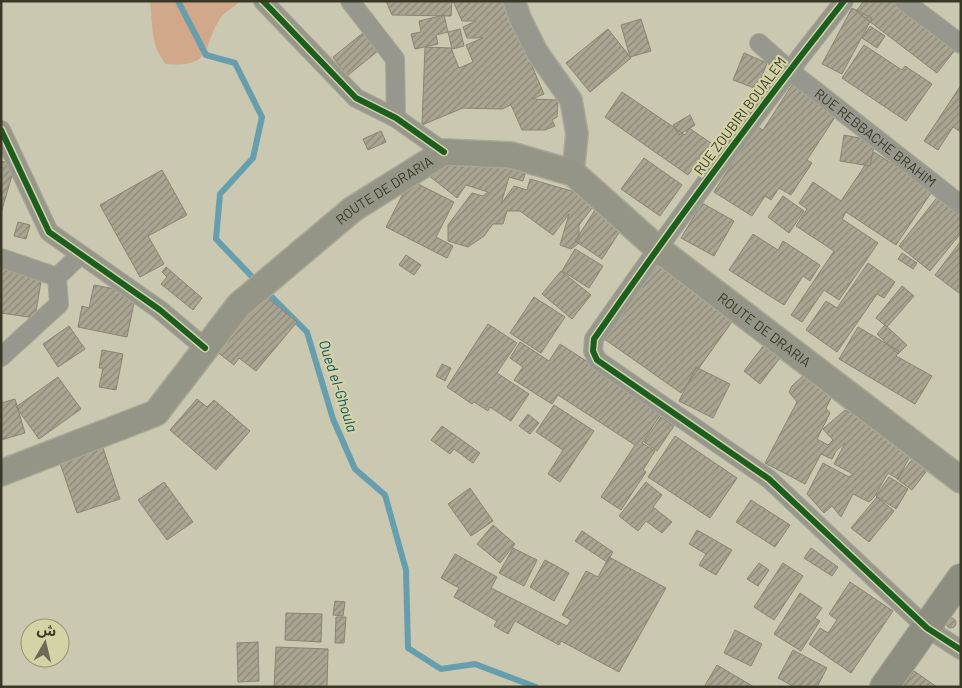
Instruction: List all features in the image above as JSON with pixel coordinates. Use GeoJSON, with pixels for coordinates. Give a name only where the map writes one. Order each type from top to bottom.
{"type":"FeatureCollection","features":[{"type":"Feature","properties":{"kind":"main road","name":"ROUTE DE DRARIA"},"geometry":{"type":"LineString","coordinates":[[1,472],[156,413],[239,304],[353,208],[444,152],[511,156],[572,174],[657,248],[961,480]]}},
{"type":"Feature","properties":{"kind":"main road"},"geometry":{"type":"LineString","coordinates":[[884,687],[961,578]]}},
{"type":"Feature","properties":{"kind":"street"},"geometry":{"type":"LineString","coordinates":[[263,1],[356,98],[396,118],[444,152]]}},
{"type":"Feature","properties":{"kind":"street"},"geometry":{"type":"LineString","coordinates":[[350,1],[395,58],[396,118]]}},
{"type":"Feature","properties":{"kind":"street"},"geometry":{"type":"LineString","coordinates":[[514,1],[536,52],[571,100],[577,134],[572,174]]}},
{"type":"Feature","properties":{"kind":"street","name":"RUE ZOUBIRI BOUALEM"},"geometry":{"type":"LineString","coordinates":[[844,1],[657,248],[594,338],[593,351],[597,360],[769,479],[927,628],[961,650]]}},
{"type":"Feature","properties":{"kind":"street"},"geometry":{"type":"LineString","coordinates":[[904,1],[961,44]]}},
{"type":"Feature","properties":{"kind":"street","name":"RUE REBBACHE BRAHIM"},"geometry":{"type":"LineString","coordinates":[[759,43],[790,70],[961,205]]}},
{"type":"Feature","properties":{"kind":"street"},"geometry":{"type":"LineString","coordinates":[[1,130],[49,232],[160,310],[205,348]]}},
{"type":"Feature","properties":{"kind":"street"},"geometry":{"type":"LineString","coordinates":[[57,277],[80,255]]}},
{"type":"Feature","properties":{"kind":"street"},"geometry":{"type":"LineString","coordinates":[[1,258],[57,277]]}},
{"type":"Feature","properties":{"kind":"street"},"geometry":{"type":"LineString","coordinates":[[1,357],[60,304],[57,277]]}},
{"type":"Feature","properties":{"kind":"shaded area"},"geometry":{"type":"Polygon","coordinates":[[[150,1],[239,2],[221,17],[205,52],[200,58],[193,62],[182,64],[166,64],[157,50],[153,34],[150,1]]]}},
{"type":"Feature","properties":{"kind":"building"},"geometry":{"type":"Polygon","coordinates":[[[386,1],[452,1],[451,16],[392,15],[386,1]]]}},
{"type":"Feature","properties":{"kind":"building"},"geometry":{"type":"Polygon","coordinates":[[[453,1],[504,1],[544,94],[532,99],[558,100],[557,117],[552,120],[555,126],[545,130],[522,130],[511,105],[502,109],[463,108],[422,125],[425,47],[451,48],[459,68],[473,62],[466,45],[483,38],[467,38],[463,27],[476,21],[462,21],[453,1]]]}},
{"type":"Feature","properties":{"kind":"building"},"geometry":{"type":"Polygon","coordinates":[[[864,1],[903,1],[959,45],[937,73],[856,11],[864,1]]]}},
{"type":"Feature","properties":{"kind":"building"},"geometry":{"type":"Polygon","coordinates":[[[852,8],[872,18],[842,74],[822,64],[852,8]]]}},
{"type":"Feature","properties":{"kind":"building"},"geometry":{"type":"Polygon","coordinates":[[[444,15],[448,32],[436,35],[438,44],[415,49],[411,34],[421,32],[419,21],[444,15]]]}},
{"type":"Feature","properties":{"kind":"building"},"geometry":{"type":"Polygon","coordinates":[[[641,19],[651,51],[630,57],[621,25],[641,19]]]}},
{"type":"Feature","properties":{"kind":"building"},"geometry":{"type":"Polygon","coordinates":[[[870,26],[885,36],[877,48],[862,38],[870,26]]]}},
{"type":"Feature","properties":{"kind":"building"},"geometry":{"type":"Polygon","coordinates":[[[460,29],[464,46],[452,49],[448,32],[460,29]]]}},
{"type":"Feature","properties":{"kind":"building"},"geometry":{"type":"Polygon","coordinates":[[[608,29],[631,58],[590,92],[566,63],[608,29]]]}},
{"type":"Feature","properties":{"kind":"building"},"geometry":{"type":"Polygon","coordinates":[[[363,33],[378,51],[347,76],[333,57],[363,33]]]}},
{"type":"Feature","properties":{"kind":"building"},"geometry":{"type":"Polygon","coordinates":[[[864,45],[902,70],[905,66],[932,84],[906,121],[842,78],[864,45]]]}},
{"type":"Feature","properties":{"kind":"building"},"geometry":{"type":"Polygon","coordinates":[[[744,53],[767,63],[757,89],[733,80],[744,53]]]}},
{"type":"Feature","properties":{"kind":"building"},"geometry":{"type":"Polygon","coordinates":[[[794,82],[839,111],[807,160],[812,163],[791,195],[779,188],[771,200],[765,196],[752,216],[714,192],[756,126],[763,130],[794,82]]]}},
{"type":"Feature","properties":{"kind":"building"},"geometry":{"type":"Polygon","coordinates":[[[961,85],[961,132],[953,127],[938,150],[924,141],[961,85]]]}},
{"type":"Feature","properties":{"kind":"building"},"geometry":{"type":"Polygon","coordinates":[[[622,92],[685,135],[689,128],[711,143],[688,175],[605,117],[622,92]]]}},
{"type":"Feature","properties":{"kind":"building"},"geometry":{"type":"Polygon","coordinates":[[[690,115],[695,125],[679,135],[673,125],[690,115]]]}},
{"type":"Feature","properties":{"kind":"building"},"geometry":{"type":"Polygon","coordinates":[[[381,131],[386,142],[368,150],[363,139],[381,131]]]}},
{"type":"Feature","properties":{"kind":"building"},"geometry":{"type":"Polygon","coordinates":[[[844,135],[875,141],[870,166],[840,161],[844,135]]]}},
{"type":"Feature","properties":{"kind":"building"},"geometry":{"type":"Polygon","coordinates":[[[874,152],[933,190],[896,245],[846,212],[842,219],[878,243],[839,300],[824,290],[802,322],[791,315],[834,251],[796,226],[807,209],[799,203],[813,182],[841,201],[874,152]]]}},
{"type":"Feature","properties":{"kind":"building"},"geometry":{"type":"Polygon","coordinates":[[[644,158],[682,185],[660,216],[621,189],[644,158]]]}},
{"type":"Feature","properties":{"kind":"building"},"geometry":{"type":"Polygon","coordinates":[[[1,161],[15,165],[1,213],[1,161]]]}},
{"type":"Feature","properties":{"kind":"building"},"geometry":{"type":"Polygon","coordinates":[[[446,162],[527,168],[523,181],[509,177],[501,204],[514,186],[527,190],[530,179],[599,199],[579,225],[579,243],[571,249],[560,245],[569,214],[553,235],[520,211],[507,211],[503,224],[493,224],[484,236],[468,247],[448,241],[448,225],[472,193],[483,196],[488,192],[466,185],[457,198],[428,175],[446,162]]]}},
{"type":"Feature","properties":{"kind":"building"},"geometry":{"type":"Polygon","coordinates":[[[162,170],[187,215],[148,236],[164,264],[140,277],[100,205],[162,170]]]}},
{"type":"Feature","properties":{"kind":"building"},"geometry":{"type":"Polygon","coordinates":[[[410,180],[454,202],[436,237],[453,246],[447,258],[386,227],[410,180]]]}},
{"type":"Feature","properties":{"kind":"building"},"geometry":{"type":"Polygon","coordinates":[[[939,195],[961,213],[961,233],[930,271],[899,246],[939,195]]]}},
{"type":"Feature","properties":{"kind":"building"},"geometry":{"type":"Polygon","coordinates":[[[783,196],[804,211],[789,233],[768,217],[783,196]]]}},
{"type":"Feature","properties":{"kind":"building"},"geometry":{"type":"Polygon","coordinates":[[[702,203],[734,221],[714,256],[681,238],[702,203]]]}},
{"type":"Feature","properties":{"kind":"building"},"geometry":{"type":"Polygon","coordinates":[[[595,210],[622,228],[602,259],[575,241],[595,210]]]}},
{"type":"Feature","properties":{"kind":"building"},"geometry":{"type":"Polygon","coordinates":[[[18,222],[30,225],[26,239],[14,236],[18,222]]]}},
{"type":"Feature","properties":{"kind":"building"},"geometry":{"type":"Polygon","coordinates":[[[753,234],[778,250],[783,241],[820,265],[810,281],[803,276],[784,305],[729,270],[753,234]]]}},
{"type":"Feature","properties":{"kind":"building"},"geometry":{"type":"Polygon","coordinates":[[[961,241],[961,290],[959,293],[935,275],[961,241]]]}},
{"type":"Feature","properties":{"kind":"building"},"geometry":{"type":"Polygon","coordinates":[[[575,249],[603,266],[589,288],[562,271],[575,249]]]}},
{"type":"Feature","properties":{"kind":"building"},"geometry":{"type":"Polygon","coordinates":[[[651,250],[739,312],[681,393],[593,331],[651,250]]]}},
{"type":"Feature","properties":{"kind":"building"},"geometry":{"type":"Polygon","coordinates":[[[902,253],[917,263],[913,269],[898,259],[902,253]]]}},
{"type":"Feature","properties":{"kind":"building"},"geometry":{"type":"Polygon","coordinates":[[[406,255],[421,265],[414,275],[399,265],[406,255]]]}},
{"type":"Feature","properties":{"kind":"building"},"geometry":{"type":"Polygon","coordinates":[[[868,263],[895,282],[884,298],[877,294],[837,352],[806,330],[826,301],[837,308],[868,263]]]}},
{"type":"Feature","properties":{"kind":"building"},"geometry":{"type":"Polygon","coordinates":[[[166,267],[202,298],[193,310],[161,284],[167,277],[162,272],[166,267]]]}},
{"type":"Feature","properties":{"kind":"building"},"geometry":{"type":"Polygon","coordinates":[[[1,269],[42,275],[35,318],[1,313],[1,269]]]}},
{"type":"Feature","properties":{"kind":"building"},"geometry":{"type":"Polygon","coordinates":[[[561,271],[591,295],[572,319],[542,294],[561,271]]]}},
{"type":"Feature","properties":{"kind":"building"},"geometry":{"type":"Polygon","coordinates":[[[94,285],[136,293],[127,337],[78,327],[82,306],[89,308],[94,285]]]}},
{"type":"Feature","properties":{"kind":"building"},"geometry":{"type":"Polygon","coordinates":[[[902,286],[914,296],[887,327],[876,318],[902,286]]]}},
{"type":"Feature","properties":{"kind":"building"},"geometry":{"type":"Polygon","coordinates":[[[263,294],[297,322],[256,371],[239,358],[234,365],[216,351],[263,294]]]}},
{"type":"Feature","properties":{"kind":"building"},"geometry":{"type":"Polygon","coordinates":[[[534,297],[565,317],[541,353],[510,333],[534,297]]]}},
{"type":"Feature","properties":{"kind":"building"},"geometry":{"type":"Polygon","coordinates":[[[488,324],[517,343],[497,373],[529,394],[511,421],[490,407],[488,411],[474,402],[472,404],[447,387],[488,324]]]}},
{"type":"Feature","properties":{"kind":"building"},"geometry":{"type":"Polygon","coordinates":[[[885,325],[907,345],[898,354],[877,334],[885,325]]]}},
{"type":"Feature","properties":{"kind":"building"},"geometry":{"type":"Polygon","coordinates":[[[69,326],[85,349],[58,367],[43,344],[69,326]]]}},
{"type":"Feature","properties":{"kind":"building"},"geometry":{"type":"Polygon","coordinates":[[[858,327],[899,351],[896,356],[932,376],[915,404],[839,359],[858,327]]]}},
{"type":"Feature","properties":{"kind":"building"},"geometry":{"type":"Polygon","coordinates":[[[767,341],[783,354],[760,384],[744,371],[767,341]]]}},
{"type":"Feature","properties":{"kind":"building"},"geometry":{"type":"Polygon","coordinates":[[[520,342],[549,361],[560,344],[663,411],[642,443],[655,451],[643,470],[646,472],[621,510],[601,497],[635,445],[558,395],[552,404],[514,380],[523,367],[510,358],[520,342]]]}},
{"type":"Feature","properties":{"kind":"building"},"geometry":{"type":"Polygon","coordinates":[[[102,350],[123,354],[116,390],[99,387],[103,368],[99,368],[102,350]]]}},
{"type":"Feature","properties":{"kind":"building"},"geometry":{"type":"Polygon","coordinates":[[[442,364],[451,368],[445,381],[436,376],[442,364]]]}},
{"type":"Feature","properties":{"kind":"building"},"geometry":{"type":"Polygon","coordinates":[[[696,367],[730,384],[713,418],[679,401],[696,367]]]}},
{"type":"Feature","properties":{"kind":"building"},"geometry":{"type":"Polygon","coordinates":[[[806,373],[836,389],[826,408],[830,413],[817,439],[828,445],[833,440],[823,429],[845,410],[915,447],[898,479],[888,473],[875,496],[869,502],[853,494],[841,517],[832,506],[824,513],[807,494],[823,463],[849,477],[853,474],[834,464],[845,443],[836,451],[832,459],[821,454],[805,484],[765,463],[797,402],[789,392],[792,386],[806,373]]]}},
{"type":"Feature","properties":{"kind":"building"},"geometry":{"type":"Polygon","coordinates":[[[58,377],[81,409],[39,439],[16,407],[58,377]]]}},
{"type":"Feature","properties":{"kind":"building"},"geometry":{"type":"Polygon","coordinates":[[[15,399],[25,433],[1,440],[1,403],[15,399]]]}},
{"type":"Feature","properties":{"kind":"building"},"geometry":{"type":"Polygon","coordinates":[[[197,399],[207,407],[214,400],[250,431],[216,470],[170,430],[197,399]]]}},
{"type":"Feature","properties":{"kind":"building"},"geometry":{"type":"Polygon","coordinates":[[[554,405],[594,431],[560,482],[548,474],[563,450],[536,432],[554,405]]]}},
{"type":"Feature","properties":{"kind":"building"},"geometry":{"type":"Polygon","coordinates":[[[528,414],[539,423],[530,434],[519,426],[528,414]]]}},
{"type":"Feature","properties":{"kind":"building"},"geometry":{"type":"Polygon","coordinates":[[[661,417],[674,426],[657,451],[644,442],[661,417]]]}},
{"type":"Feature","properties":{"kind":"building"},"geometry":{"type":"Polygon","coordinates":[[[442,426],[480,453],[473,463],[454,449],[450,454],[431,440],[442,426]]]}},
{"type":"Feature","properties":{"kind":"building"},"geometry":{"type":"Polygon","coordinates":[[[675,436],[737,478],[710,518],[648,477],[675,436]]]}},
{"type":"Feature","properties":{"kind":"building"},"geometry":{"type":"Polygon","coordinates":[[[103,448],[120,499],[77,513],[60,463],[103,448]]]}},
{"type":"Feature","properties":{"kind":"building"},"geometry":{"type":"Polygon","coordinates":[[[914,457],[929,468],[912,490],[897,479],[914,457]]]}},
{"type":"Feature","properties":{"kind":"building"},"geometry":{"type":"Polygon","coordinates":[[[889,477],[908,489],[896,509],[876,496],[889,477]]]}},
{"type":"Feature","properties":{"kind":"building"},"geometry":{"type":"Polygon","coordinates":[[[164,482],[193,522],[167,540],[138,500],[164,482]]]}},
{"type":"Feature","properties":{"kind":"building"},"geometry":{"type":"Polygon","coordinates":[[[646,482],[662,495],[653,507],[672,522],[662,533],[646,521],[638,531],[619,516],[646,482]]]}},
{"type":"Feature","properties":{"kind":"building"},"geometry":{"type":"Polygon","coordinates":[[[470,488],[493,521],[471,536],[448,504],[470,488]]]}},
{"type":"Feature","properties":{"kind":"building"},"geometry":{"type":"Polygon","coordinates":[[[877,497],[894,511],[869,542],[851,528],[877,497]]]}},
{"type":"Feature","properties":{"kind":"building"},"geometry":{"type":"Polygon","coordinates":[[[751,500],[790,525],[775,547],[736,522],[751,500]]]}},
{"type":"Feature","properties":{"kind":"building"},"geometry":{"type":"Polygon","coordinates":[[[493,525],[515,544],[500,563],[477,544],[493,525]]]}},
{"type":"Feature","properties":{"kind":"building"},"geometry":{"type":"Polygon","coordinates":[[[697,530],[732,550],[716,575],[699,565],[706,554],[689,544],[697,530]]]}},
{"type":"Feature","properties":{"kind":"building"},"geometry":{"type":"Polygon","coordinates":[[[582,531],[613,552],[607,562],[575,541],[582,531]]]}},
{"type":"Feature","properties":{"kind":"building"},"geometry":{"type":"Polygon","coordinates":[[[513,548],[537,560],[524,586],[499,573],[513,548]]]}},
{"type":"Feature","properties":{"kind":"building"},"geometry":{"type":"Polygon","coordinates":[[[811,548],[838,567],[832,576],[804,558],[811,548]]]}},
{"type":"Feature","properties":{"kind":"building"},"geometry":{"type":"Polygon","coordinates":[[[455,554],[497,577],[491,588],[567,626],[571,620],[562,615],[586,571],[598,577],[609,557],[666,588],[619,672],[561,641],[559,645],[515,621],[508,634],[494,626],[497,621],[454,597],[459,588],[441,578],[455,554]]]}},
{"type":"Feature","properties":{"kind":"building"},"geometry":{"type":"Polygon","coordinates":[[[545,560],[569,573],[554,601],[530,587],[545,560]]]}},
{"type":"Feature","properties":{"kind":"building"},"geometry":{"type":"Polygon","coordinates":[[[759,563],[769,570],[758,586],[747,579],[759,563]]]}},
{"type":"Feature","properties":{"kind":"building"},"geometry":{"type":"Polygon","coordinates":[[[783,563],[803,576],[774,620],[754,607],[783,563]]]}},
{"type":"Feature","properties":{"kind":"building"},"geometry":{"type":"Polygon","coordinates":[[[850,582],[893,611],[851,673],[809,644],[820,628],[828,633],[837,620],[829,614],[850,582]]]}},
{"type":"Feature","properties":{"kind":"building"},"geometry":{"type":"Polygon","coordinates":[[[800,593],[822,608],[815,618],[820,621],[801,651],[774,634],[800,593]]]}},
{"type":"Feature","properties":{"kind":"building"},"geometry":{"type":"Polygon","coordinates":[[[335,601],[345,602],[343,616],[333,615],[335,601]]]}},
{"type":"Feature","properties":{"kind":"building"},"geometry":{"type":"Polygon","coordinates":[[[286,613],[322,614],[321,642],[285,640],[286,613]]]}},
{"type":"Feature","properties":{"kind":"building"},"geometry":{"type":"Polygon","coordinates":[[[336,617],[346,617],[344,643],[335,643],[336,617]]]}},
{"type":"Feature","properties":{"kind":"building"},"geometry":{"type":"Polygon","coordinates":[[[949,618],[953,618],[956,623],[955,627],[949,628],[946,625],[946,621],[949,618]]]}},
{"type":"Feature","properties":{"kind":"building"},"geometry":{"type":"Polygon","coordinates":[[[735,630],[762,644],[751,666],[724,653],[735,630]]]}},
{"type":"Feature","properties":{"kind":"building"},"geometry":{"type":"Polygon","coordinates":[[[258,642],[259,681],[238,682],[237,643],[258,642]]]}},
{"type":"Feature","properties":{"kind":"building"},"geometry":{"type":"Polygon","coordinates":[[[276,647],[328,649],[327,687],[274,687],[276,647]]]}},
{"type":"Feature","properties":{"kind":"building"},"geometry":{"type":"Polygon","coordinates":[[[793,650],[827,668],[817,687],[790,687],[791,685],[778,678],[793,650]]]}},
{"type":"Feature","properties":{"kind":"building"},"geometry":{"type":"Polygon","coordinates":[[[717,665],[754,687],[704,687],[717,665]]]}},
{"type":"Feature","properties":{"kind":"building"},"geometry":{"type":"Polygon","coordinates":[[[914,671],[937,687],[903,687],[914,671]]]}},
{"type":"Feature","properties":{"kind":"waterway","name":"Oued el-Ghoula"},"geometry":{"type":"LineString","coordinates":[[178,1],[206,55],[235,63],[262,117],[253,158],[220,194],[216,239],[257,282]]}},
{"type":"Feature","properties":{"kind":"waterway","name":"Oued el-Ghoula"},"geometry":{"type":"LineString","coordinates":[[266,291],[307,332],[333,419],[355,469],[385,495],[406,570],[408,648],[441,669],[475,664],[536,687]]}},
{"type":"Feature","properties":{"kind":"cycle path"},"geometry":{"type":"LineString","coordinates":[[263,1],[356,98],[396,118],[444,152]]}},
{"type":"Feature","properties":{"kind":"cycle path"},"geometry":{"type":"LineString","coordinates":[[844,1],[716,168],[655,253],[594,339],[593,351],[597,360],[769,479],[927,628],[961,650]]}},
{"type":"Feature","properties":{"kind":"cycle path"},"geometry":{"type":"LineString","coordinates":[[1,130],[49,232],[160,310],[205,348]]}}]}
